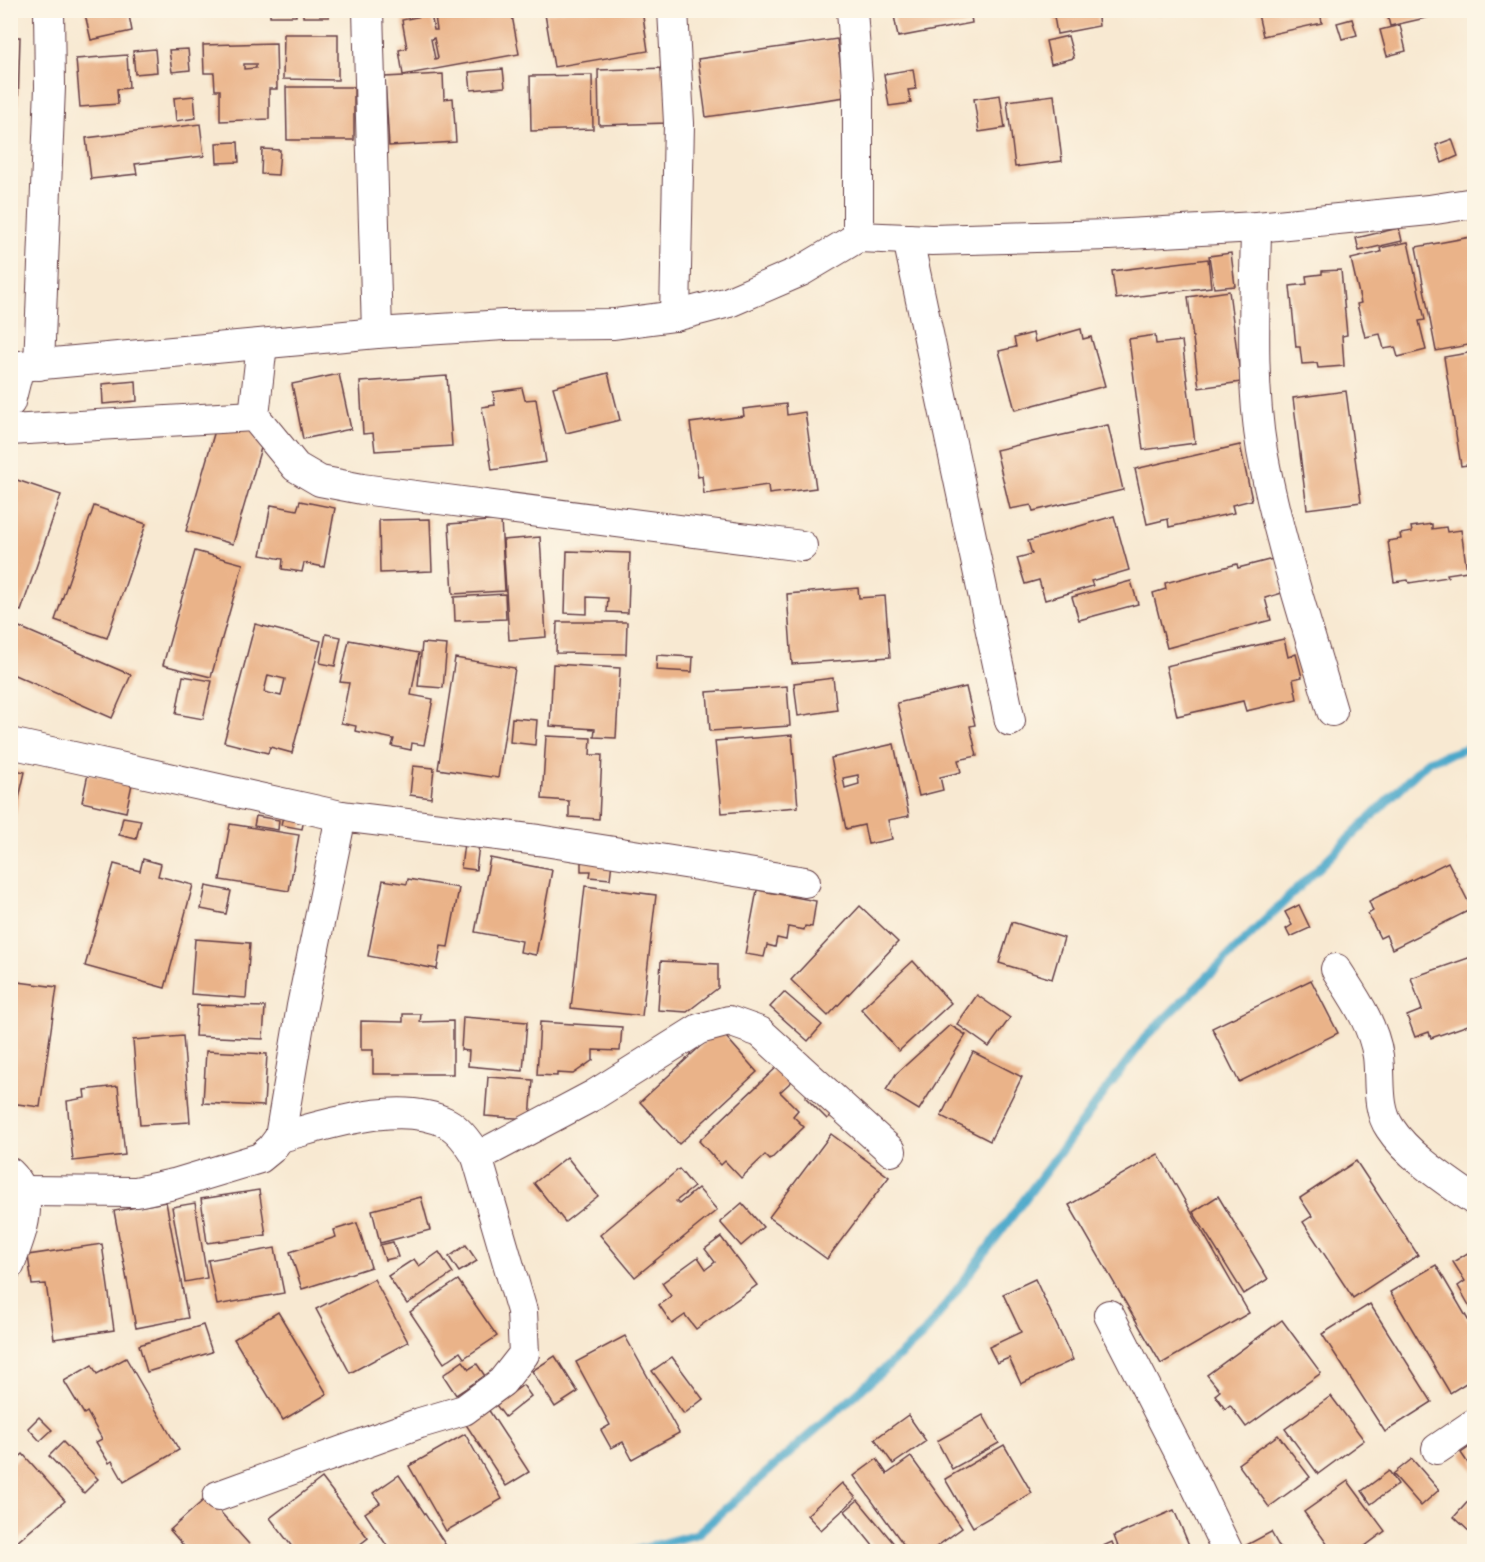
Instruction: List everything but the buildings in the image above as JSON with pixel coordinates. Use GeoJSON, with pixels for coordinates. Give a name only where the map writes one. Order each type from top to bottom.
{"type":"FeatureCollection","features":[{"type":"Feature","properties":{"kind":"street"},"geometry":{"type":"LineString","coordinates":[[10,402],[23,366],[50,87],[49,10]]}},
{"type":"Feature","properties":{"kind":"street"},"geometry":{"type":"LineString","coordinates":[[368,10],[377,333]]}},
{"type":"Feature","properties":{"kind":"street"},"geometry":{"type":"LineString","coordinates":[[673,10],[679,123],[675,316]]}},
{"type":"Feature","properties":{"kind":"street"},"geometry":{"type":"LineString","coordinates":[[852,10],[858,93],[858,237]]}},
{"type":"Feature","properties":{"kind":"street"},"geometry":{"type":"LineString","coordinates":[[23,366],[377,333],[504,325],[614,324],[675,316],[729,302],[801,271],[858,237],[932,240],[1109,235],[1256,227],[1429,210],[1474,203]]}},
{"type":"Feature","properties":{"kind":"street"},"geometry":{"type":"LineString","coordinates":[[1256,227],[1254,362],[1262,449],[1280,531],[1332,711]]}},
{"type":"Feature","properties":{"kind":"street"},"geometry":{"type":"LineString","coordinates":[[908,239],[1010,722]]}},
{"type":"Feature","properties":{"kind":"street"},"geometry":{"type":"LineString","coordinates":[[262,344],[254,416],[296,466],[320,481],[362,489],[802,546]]}},
{"type":"Feature","properties":{"kind":"street"},"geometry":{"type":"LineString","coordinates":[[10,430],[254,416]]}},
{"type":"Feature","properties":{"kind":"street"},"geometry":{"type":"LineString","coordinates":[[10,743],[341,816],[538,840],[805,882]]}},
{"type":"Feature","properties":{"kind":"street"},"geometry":{"type":"LineString","coordinates":[[10,1264],[20,1191],[136,1192],[174,1184],[260,1158],[280,1137],[302,1006],[341,816]]}},
{"type":"Feature","properties":{"kind":"street"},"geometry":{"type":"LineString","coordinates":[[1336,969],[1370,1025],[1378,1055],[1380,1101],[1388,1127],[1406,1148],[1474,1200]]}},
{"type":"Feature","properties":{"kind":"street"},"geometry":{"type":"LineString","coordinates":[[477,1157],[594,1095],[699,1029],[729,1021],[760,1032],[891,1151]]}},
{"type":"Feature","properties":{"kind":"street"},"geometry":{"type":"LineString","coordinates":[[218,1496],[420,1423],[464,1410],[502,1382],[524,1354],[522,1311],[477,1157],[468,1142],[448,1124],[421,1115],[393,1114],[346,1120],[280,1137]]}},
{"type":"Feature","properties":{"kind":"street"},"geometry":{"type":"LineString","coordinates":[[1108,1315],[1228,1551]]}},
{"type":"Feature","properties":{"kind":"street"},"geometry":{"type":"LineString","coordinates":[[1437,1449],[1474,1424]]}},
{"type":"Feature","properties":{"kind":"waterway"},"geometry":{"type":"LineString","coordinates":[[630,1552],[697,1534],[924,1334],[1145,1038],[1428,761],[1474,746]]}}]}
